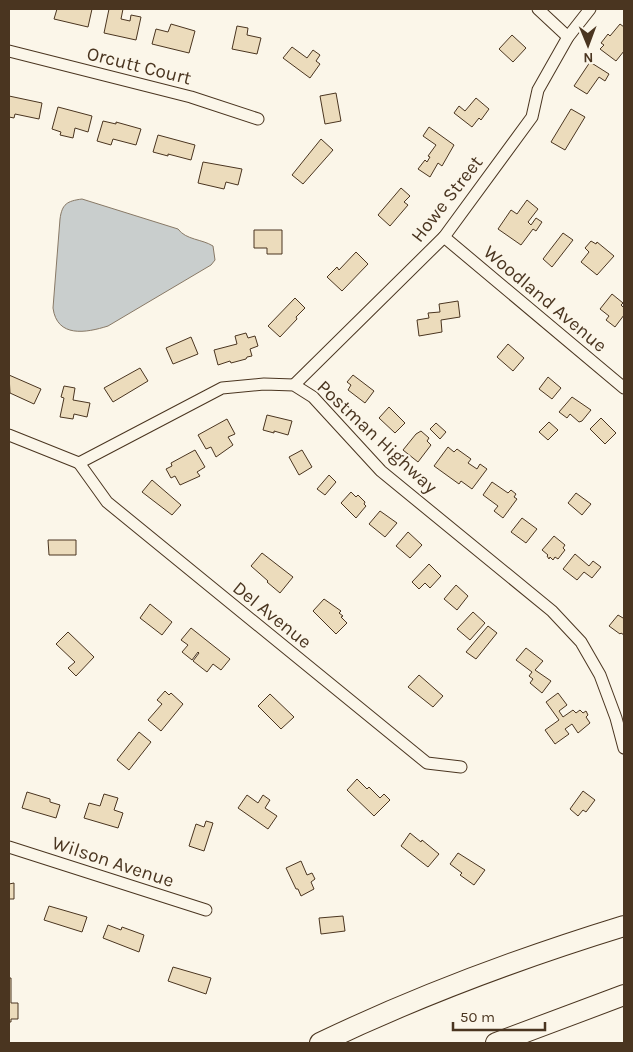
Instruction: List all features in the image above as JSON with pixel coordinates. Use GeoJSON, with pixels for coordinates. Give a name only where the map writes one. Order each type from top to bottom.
{"type":"FeatureCollection","features":[{"type":"Feature","properties":{"kind":"highway"},"geometry":{"type":"LineString","coordinates":[[320,1043],[390,1011],[468,979],[624,926]]}},
{"type":"Feature","properties":{"kind":"highway"},"geometry":{"type":"LineString","coordinates":[[496,1043],[624,995]]}},
{"type":"Feature","properties":{"kind":"street"},"geometry":{"type":"LineString","coordinates":[[538,9],[568,37]]}},
{"type":"Feature","properties":{"kind":"street","name":"Howe Street"},"geometry":{"type":"LineString","coordinates":[[294,385],[444,237],[532,117],[538,90],[568,37],[590,9]]}},
{"type":"Feature","properties":{"kind":"street","name":"Orcutt Court"},"geometry":{"type":"LineString","coordinates":[[9,51],[191,97],[258,119]]}},
{"type":"Feature","properties":{"kind":"street","name":"Woodland Avenue"},"geometry":{"type":"LineString","coordinates":[[444,237],[624,388]]}},
{"type":"Feature","properties":{"kind":"street","name":"Postman Highway"},"geometry":{"type":"LineString","coordinates":[[79,463],[222,388],[264,384],[294,385],[313,397],[381,471],[552,611],[581,642],[600,675],[616,718],[624,748]]}},
{"type":"Feature","properties":{"kind":"street"},"geometry":{"type":"LineString","coordinates":[[9,435],[79,463]]}},
{"type":"Feature","properties":{"kind":"street","name":"Del Avenue"},"geometry":{"type":"LineString","coordinates":[[79,463],[107,502],[427,764],[461,767]]}},
{"type":"Feature","properties":{"kind":"street","name":"Wilson Avenue"},"geometry":{"type":"LineString","coordinates":[[9,847],[206,910]]}},
{"type":"Feature","properties":{"kind":"shaded area"},"geometry":{"type":"Polygon","coordinates":[[[82,199],[178,229],[185,235],[213,246],[215,260],[211,265],[108,326],[82,331],[66,329],[56,318],[53,308],[60,219],[66,204],[82,199]]]}},
{"type":"Feature","properties":{"kind":"building"},"geometry":{"type":"Polygon","coordinates":[[[57,9],[92,9],[88,27],[54,19],[57,9]]]}},
{"type":"Feature","properties":{"kind":"building"},"geometry":{"type":"Polygon","coordinates":[[[109,9],[123,9],[121,19],[130,21],[131,15],[141,17],[136,40],[104,33],[109,9]]]}},
{"type":"Feature","properties":{"kind":"building"},"geometry":{"type":"Polygon","coordinates":[[[171,24],[195,31],[189,53],[152,44],[156,29],[168,32],[171,24]]]}},
{"type":"Feature","properties":{"kind":"building"},"geometry":{"type":"Polygon","coordinates":[[[620,24],[624,27],[624,51],[616,61],[600,49],[604,45],[601,43],[608,34],[610,36],[620,24]]]}},
{"type":"Feature","properties":{"kind":"building"},"geometry":{"type":"Polygon","coordinates":[[[237,26],[248,28],[247,35],[261,38],[257,54],[232,49],[237,26]]]}},
{"type":"Feature","properties":{"kind":"building"},"geometry":{"type":"Polygon","coordinates":[[[512,35],[526,48],[513,62],[499,49],[512,35]]]}},
{"type":"Feature","properties":{"kind":"building"},"geometry":{"type":"Polygon","coordinates":[[[292,47],[307,58],[313,50],[320,55],[316,61],[320,64],[310,78],[283,58],[292,47]]]}},
{"type":"Feature","properties":{"kind":"building"},"geometry":{"type":"Polygon","coordinates":[[[590,62],[609,74],[605,81],[599,77],[587,94],[574,86],[590,62]]]}},
{"type":"Feature","properties":{"kind":"building"},"geometry":{"type":"Polygon","coordinates":[[[336,93],[341,121],[325,124],[320,96],[336,93]]]}},
{"type":"Feature","properties":{"kind":"building"},"geometry":{"type":"Polygon","coordinates":[[[9,96],[42,103],[39,119],[15,114],[14,118],[9,117],[9,96]]]}},
{"type":"Feature","properties":{"kind":"building"},"geometry":{"type":"Polygon","coordinates":[[[476,98],[489,109],[481,120],[479,118],[472,127],[454,113],[459,106],[465,111],[476,98]]]}},
{"type":"Feature","properties":{"kind":"building"},"geometry":{"type":"Polygon","coordinates":[[[58,107],[92,116],[88,132],[75,128],[73,138],[60,135],[61,132],[52,129],[58,107]]]}},
{"type":"Feature","properties":{"kind":"building"},"geometry":{"type":"Polygon","coordinates":[[[571,109],[585,117],[565,150],[551,142],[571,109]]]}},
{"type":"Feature","properties":{"kind":"building"},"geometry":{"type":"Polygon","coordinates":[[[103,121],[116,124],[116,122],[141,129],[136,145],[113,139],[111,145],[97,141],[103,121]]]}},
{"type":"Feature","properties":{"kind":"building"},"geometry":{"type":"Polygon","coordinates":[[[429,127],[454,145],[442,166],[438,163],[430,177],[418,169],[425,160],[427,162],[430,157],[428,156],[436,145],[423,136],[429,127]]]}},
{"type":"Feature","properties":{"kind":"building"},"geometry":{"type":"Polygon","coordinates":[[[158,135],[195,145],[191,160],[153,152],[158,135]]]}},
{"type":"Feature","properties":{"kind":"building"},"geometry":{"type":"Polygon","coordinates":[[[321,139],[333,150],[303,184],[292,175],[321,139]]]}},
{"type":"Feature","properties":{"kind":"building"},"geometry":{"type":"Polygon","coordinates":[[[203,162],[242,169],[238,185],[226,182],[224,189],[198,183],[203,162]]]}},
{"type":"Feature","properties":{"kind":"building"},"geometry":{"type":"Polygon","coordinates":[[[401,188],[410,196],[404,202],[408,205],[390,226],[378,215],[401,188]]]}},
{"type":"Feature","properties":{"kind":"building"},"geometry":{"type":"Polygon","coordinates":[[[527,200],[538,209],[528,222],[531,225],[536,218],[542,222],[536,231],[533,229],[521,245],[498,229],[511,210],[517,214],[527,200]]]}},
{"type":"Feature","properties":{"kind":"building"},"geometry":{"type":"Polygon","coordinates":[[[254,230],[282,230],[282,254],[267,254],[267,248],[254,248],[254,230]]]}},
{"type":"Feature","properties":{"kind":"building"},"geometry":{"type":"Polygon","coordinates":[[[563,233],[573,240],[552,267],[543,259],[563,233]]]}},
{"type":"Feature","properties":{"kind":"building"},"geometry":{"type":"Polygon","coordinates":[[[591,241],[596,244],[597,242],[614,256],[597,275],[581,262],[589,252],[585,248],[591,241]]]}},
{"type":"Feature","properties":{"kind":"building"},"geometry":{"type":"Polygon","coordinates":[[[356,252],[368,264],[342,291],[327,277],[337,267],[339,270],[356,252]]]}},
{"type":"Feature","properties":{"kind":"building"},"geometry":{"type":"Polygon","coordinates":[[[612,294],[623,303],[621,305],[624,308],[624,315],[615,327],[606,320],[609,316],[600,309],[612,294]]]}},
{"type":"Feature","properties":{"kind":"building"},"geometry":{"type":"Polygon","coordinates":[[[295,298],[305,308],[280,337],[268,326],[295,298]]]}},
{"type":"Feature","properties":{"kind":"building"},"geometry":{"type":"Polygon","coordinates":[[[458,301],[460,317],[441,320],[442,332],[419,336],[417,320],[429,318],[428,313],[440,312],[439,304],[458,301]]]}},
{"type":"Feature","properties":{"kind":"building"},"geometry":{"type":"Polygon","coordinates":[[[246,333],[248,338],[255,336],[258,346],[250,349],[252,356],[218,365],[214,350],[237,344],[235,336],[246,333]]]}},
{"type":"Feature","properties":{"kind":"building"},"geometry":{"type":"Polygon","coordinates":[[[191,337],[198,354],[173,364],[166,348],[191,337]]]}},
{"type":"Feature","properties":{"kind":"building"},"geometry":{"type":"Polygon","coordinates":[[[508,344],[524,358],[513,371],[497,357],[508,344]]]}},
{"type":"Feature","properties":{"kind":"building"},"geometry":{"type":"Polygon","coordinates":[[[140,368],[148,381],[113,402],[104,388],[140,368]]]}},
{"type":"Feature","properties":{"kind":"building"},"geometry":{"type":"Polygon","coordinates":[[[9,375],[41,389],[34,404],[10,393],[9,375]]]}},
{"type":"Feature","properties":{"kind":"building"},"geometry":{"type":"Polygon","coordinates":[[[353,375],[374,391],[365,403],[348,390],[351,385],[347,382],[353,375]]]}},
{"type":"Feature","properties":{"kind":"building"},"geometry":{"type":"Polygon","coordinates":[[[548,377],[561,388],[552,399],[539,389],[548,377]]]}},
{"type":"Feature","properties":{"kind":"building"},"geometry":{"type":"Polygon","coordinates":[[[64,386],[75,388],[73,400],[90,403],[87,417],[74,414],[73,419],[60,417],[64,398],[61,397],[64,386]]]}},
{"type":"Feature","properties":{"kind":"building"},"geometry":{"type":"Polygon","coordinates":[[[572,397],[591,410],[582,421],[579,422],[570,414],[567,418],[559,412],[572,397]]]}},
{"type":"Feature","properties":{"kind":"building"},"geometry":{"type":"Polygon","coordinates":[[[389,407],[405,423],[395,433],[379,418],[389,407]]]}},
{"type":"Feature","properties":{"kind":"building"},"geometry":{"type":"Polygon","coordinates":[[[267,415],[292,421],[288,435],[263,430],[267,415]]]}},
{"type":"Feature","properties":{"kind":"building"},"geometry":{"type":"Polygon","coordinates":[[[601,418],[616,433],[605,444],[590,429],[601,418]]]}},
{"type":"Feature","properties":{"kind":"building"},"geometry":{"type":"Polygon","coordinates":[[[227,419],[235,434],[228,437],[233,445],[216,457],[211,447],[206,449],[198,435],[227,419]]]}},
{"type":"Feature","properties":{"kind":"building"},"geometry":{"type":"Polygon","coordinates":[[[549,422],[558,430],[548,440],[539,432],[549,422]]]}},
{"type":"Feature","properties":{"kind":"building"},"geometry":{"type":"Polygon","coordinates":[[[436,423],[446,432],[440,439],[430,429],[436,423]]]}},
{"type":"Feature","properties":{"kind":"building"},"geometry":{"type":"Polygon","coordinates":[[[421,431],[429,438],[427,441],[431,445],[418,462],[403,450],[416,434],[421,431]]]}},
{"type":"Feature","properties":{"kind":"building"},"geometry":{"type":"Polygon","coordinates":[[[448,447],[454,452],[457,449],[471,459],[468,463],[477,469],[480,464],[487,469],[472,489],[461,481],[459,484],[434,466],[448,447]]]}},
{"type":"Feature","properties":{"kind":"building"},"geometry":{"type":"Polygon","coordinates":[[[195,450],[205,467],[197,472],[200,476],[180,485],[175,476],[171,478],[166,469],[172,466],[171,463],[195,450]]]}},
{"type":"Feature","properties":{"kind":"building"},"geometry":{"type":"Polygon","coordinates":[[[302,450],[312,467],[299,475],[289,457],[302,450]]]}},
{"type":"Feature","properties":{"kind":"building"},"geometry":{"type":"Polygon","coordinates":[[[329,475],[336,482],[325,495],[317,489],[329,475]]]}},
{"type":"Feature","properties":{"kind":"building"},"geometry":{"type":"Polygon","coordinates":[[[152,480],[181,505],[172,515],[142,492],[152,480]]]}},
{"type":"Feature","properties":{"kind":"building"},"geometry":{"type":"Polygon","coordinates":[[[492,482],[508,493],[511,490],[516,494],[514,497],[517,499],[503,518],[494,511],[498,506],[483,495],[492,482]]]}},
{"type":"Feature","properties":{"kind":"building"},"geometry":{"type":"Polygon","coordinates":[[[351,492],[356,497],[358,495],[365,502],[366,506],[356,518],[341,503],[351,492]]]}},
{"type":"Feature","properties":{"kind":"building"},"geometry":{"type":"Polygon","coordinates":[[[576,493],[591,504],[582,515],[568,503],[576,493]]]}},
{"type":"Feature","properties":{"kind":"building"},"geometry":{"type":"Polygon","coordinates":[[[380,511],[397,523],[385,537],[369,524],[380,511]]]}},
{"type":"Feature","properties":{"kind":"building"},"geometry":{"type":"Polygon","coordinates":[[[522,518],[537,529],[526,543],[511,532],[522,518]]]}},
{"type":"Feature","properties":{"kind":"building"},"geometry":{"type":"Polygon","coordinates":[[[408,532],[422,545],[410,558],[396,546],[408,532]]]}},
{"type":"Feature","properties":{"kind":"building"},"geometry":{"type":"Polygon","coordinates":[[[554,536],[565,545],[563,548],[565,550],[558,559],[555,557],[553,560],[550,557],[549,559],[548,555],[542,550],[554,536]]]}},
{"type":"Feature","properties":{"kind":"building"},"geometry":{"type":"Polygon","coordinates":[[[48,540],[76,540],[76,555],[49,555],[48,540]]]}},
{"type":"Feature","properties":{"kind":"building"},"geometry":{"type":"Polygon","coordinates":[[[262,553],[293,577],[280,593],[251,566],[262,553]]]}},
{"type":"Feature","properties":{"kind":"building"},"geometry":{"type":"Polygon","coordinates":[[[575,554],[589,566],[593,561],[601,567],[592,578],[584,572],[577,580],[563,569],[575,554]]]}},
{"type":"Feature","properties":{"kind":"building"},"geometry":{"type":"Polygon","coordinates":[[[429,564],[441,576],[430,588],[425,583],[419,589],[412,582],[429,564]]]}},
{"type":"Feature","properties":{"kind":"building"},"geometry":{"type":"Polygon","coordinates":[[[456,585],[468,596],[457,610],[444,599],[456,585]]]}},
{"type":"Feature","properties":{"kind":"building"},"geometry":{"type":"Polygon","coordinates":[[[324,599],[341,611],[339,613],[343,616],[341,617],[347,623],[336,634],[313,611],[324,599]]]}},
{"type":"Feature","properties":{"kind":"building"},"geometry":{"type":"Polygon","coordinates":[[[150,604],[172,622],[162,635],[140,618],[150,604]]]}},
{"type":"Feature","properties":{"kind":"building"},"geometry":{"type":"Polygon","coordinates":[[[473,612],[485,623],[470,640],[457,629],[473,612]]]}},
{"type":"Feature","properties":{"kind":"building"},"geometry":{"type":"Polygon","coordinates":[[[618,615],[624,617],[624,635],[609,626],[618,615]]]}},
{"type":"Feature","properties":{"kind":"building"},"geometry":{"type":"Polygon","coordinates":[[[488,626],[497,633],[476,659],[466,652],[488,626]]]}},
{"type":"Feature","properties":{"kind":"building"},"geometry":{"type":"Polygon","coordinates":[[[191,628],[230,659],[221,670],[213,664],[207,672],[193,661],[198,652],[192,660],[182,652],[188,645],[181,640],[191,628]]]}},
{"type":"Feature","properties":{"kind":"building"},"geometry":{"type":"Polygon","coordinates":[[[68,632],[94,657],[76,676],[68,668],[75,662],[56,644],[68,632]]]}},
{"type":"Feature","properties":{"kind":"building"},"geometry":{"type":"Polygon","coordinates":[[[526,648],[543,661],[535,670],[551,681],[542,693],[530,683],[533,679],[529,676],[532,672],[516,660],[526,648]]]}},
{"type":"Feature","properties":{"kind":"building"},"geometry":{"type":"Polygon","coordinates":[[[419,675],[443,696],[433,707],[408,687],[419,675]]]}},
{"type":"Feature","properties":{"kind":"building"},"geometry":{"type":"Polygon","coordinates":[[[165,691],[169,695],[171,693],[183,704],[161,731],[148,720],[162,704],[157,700],[165,691]]]}},
{"type":"Feature","properties":{"kind":"building"},"geometry":{"type":"Polygon","coordinates":[[[558,693],[567,705],[559,711],[563,717],[573,710],[576,713],[580,710],[583,713],[586,711],[588,715],[586,717],[590,723],[578,733],[572,724],[565,729],[569,734],[555,744],[545,730],[559,720],[546,702],[558,693]]]}},
{"type":"Feature","properties":{"kind":"building"},"geometry":{"type":"Polygon","coordinates":[[[270,694],[294,717],[281,729],[258,706],[270,694]]]}},
{"type":"Feature","properties":{"kind":"building"},"geometry":{"type":"Polygon","coordinates":[[[139,732],[151,742],[129,770],[117,760],[139,732]]]}},
{"type":"Feature","properties":{"kind":"building"},"geometry":{"type":"Polygon","coordinates":[[[357,779],[380,798],[384,794],[390,800],[374,816],[347,790],[357,779]]]}},
{"type":"Feature","properties":{"kind":"building"},"geometry":{"type":"Polygon","coordinates":[[[583,791],[595,800],[586,812],[583,810],[578,816],[570,809],[583,791]]]}},
{"type":"Feature","properties":{"kind":"building"},"geometry":{"type":"Polygon","coordinates":[[[27,792],[50,799],[50,802],[60,805],[56,818],[22,808],[27,792]]]}},
{"type":"Feature","properties":{"kind":"building"},"geometry":{"type":"Polygon","coordinates":[[[104,794],[118,798],[114,810],[123,813],[118,828],[84,818],[89,803],[100,806],[104,794]]]}},
{"type":"Feature","properties":{"kind":"building"},"geometry":{"type":"Polygon","coordinates":[[[247,795],[258,803],[263,795],[270,800],[265,808],[277,816],[268,829],[238,808],[247,795]]]}},
{"type":"Feature","properties":{"kind":"building"},"geometry":{"type":"Polygon","coordinates":[[[206,821],[213,823],[204,851],[189,846],[196,824],[204,827],[206,821]]]}},
{"type":"Feature","properties":{"kind":"building"},"geometry":{"type":"Polygon","coordinates":[[[410,833],[439,854],[428,867],[401,846],[410,833]]]}},
{"type":"Feature","properties":{"kind":"building"},"geometry":{"type":"Polygon","coordinates":[[[458,853],[485,870],[474,885],[460,875],[462,873],[450,864],[458,853]]]}},
{"type":"Feature","properties":{"kind":"building"},"geometry":{"type":"Polygon","coordinates":[[[301,861],[307,875],[312,873],[315,879],[311,882],[314,889],[301,896],[286,868],[301,861]]]}},
{"type":"Feature","properties":{"kind":"building"},"geometry":{"type":"Polygon","coordinates":[[[14,883],[14,899],[9,899],[9,884],[14,883]]]}},
{"type":"Feature","properties":{"kind":"building"},"geometry":{"type":"Polygon","coordinates":[[[49,906],[87,917],[82,932],[44,920],[49,906]]]}},
{"type":"Feature","properties":{"kind":"building"},"geometry":{"type":"Polygon","coordinates":[[[343,916],[345,931],[321,934],[319,918],[343,916]]]}},
{"type":"Feature","properties":{"kind":"building"},"geometry":{"type":"Polygon","coordinates":[[[108,925],[121,930],[122,927],[144,935],[139,952],[103,938],[108,925]]]}},
{"type":"Feature","properties":{"kind":"building"},"geometry":{"type":"Polygon","coordinates":[[[173,967],[211,978],[206,994],[168,981],[173,967]]]}},
{"type":"Feature","properties":{"kind":"building"},"geometry":{"type":"Polygon","coordinates":[[[9,978],[11,978],[11,1003],[18,1003],[18,1019],[11,1019],[11,1022],[9,1022],[9,978]]]}}]}
